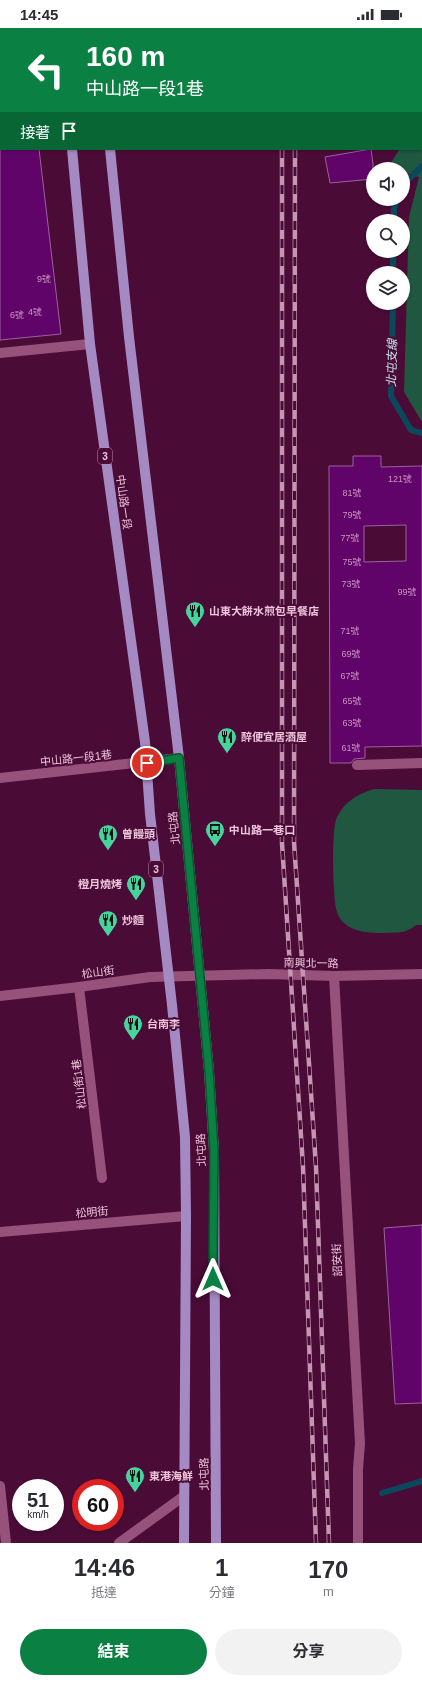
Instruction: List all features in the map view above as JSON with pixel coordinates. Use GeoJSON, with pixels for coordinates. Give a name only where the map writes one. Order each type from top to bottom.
{"type":"FeatureCollection","features":[{"type":"Feature","properties":{"kind":"main road","name":"中山路一段"},"geometry":{"type":"LineString","coordinates":[[72,150],[90,344],[147,763]]}},
{"type":"Feature","properties":{"kind":"main road"},"geometry":{"type":"LineString","coordinates":[[110,150],[129,338],[179,758]]}},
{"type":"Feature","properties":{"kind":"main road","name":"北屯路"},"geometry":{"type":"LineString","coordinates":[[179,758],[209,1071],[214,1151],[216,1543]]}},
{"type":"Feature","properties":{"kind":"main road","name":"北屯路"},"geometry":{"type":"LineString","coordinates":[[147,763],[150,814],[185,1137],[184,1543]]}},
{"type":"Feature","properties":{"kind":"street"},"geometry":{"type":"LineString","coordinates":[[0,353],[90,344]]}},
{"type":"Feature","properties":{"kind":"street","name":"中山路一段1巷"},"geometry":{"type":"LineString","coordinates":[[0,778],[147,763],[179,758]]}},
{"type":"Feature","properties":{"kind":"street"},"geometry":{"type":"LineString","coordinates":[[357,765],[422,763]]}},
{"type":"Feature","properties":{"kind":"street","name":"南興北一路"},"geometry":{"type":"LineString","coordinates":[[200,976],[269,974],[334,976],[422,974]]}},
{"type":"Feature","properties":{"kind":"street","name":"松山街"},"geometry":{"type":"LineString","coordinates":[[0,996],[150,977],[200,976]]}},
{"type":"Feature","properties":{"kind":"street","name":"詔安街"},"geometry":{"type":"LineString","coordinates":[[334,976],[360,1443],[358,1469],[358,1543]]}},
{"type":"Feature","properties":{"kind":"street","name":"松山街1巷"},"geometry":{"type":"LineString","coordinates":[[79,987],[102,1178]]}},
{"type":"Feature","properties":{"kind":"street","name":"松明街"},"geometry":{"type":"LineString","coordinates":[[0,1232],[186,1216]]}},
{"type":"Feature","properties":{"kind":"street"},"geometry":{"type":"LineString","coordinates":[[0,1486],[6,1543]]}},
{"type":"Feature","properties":{"kind":"street"},"geometry":{"type":"LineString","coordinates":[[119,1543],[184,1496]]}},
{"type":"Feature","properties":{"kind":"green space"},"geometry":{"type":"Polygon","coordinates":[[[399,150],[422,150],[422,422],[404,392],[406,310],[410,310],[410,266],[408,266],[408,258],[410,258],[410,214],[419,177],[410,175],[410,162],[391,162],[399,150]]]}},
{"type":"Feature","properties":{"kind":"green space"},"geometry":{"type":"Polygon","coordinates":[[[374,789],[422,790],[422,925],[416,925],[401,932],[374,933],[356,930],[346,925],[342,921],[336,908],[333,876],[333,847],[337,817],[348,802],[363,793],[374,789]]]}},
{"type":"Feature","properties":{"kind":"building"},"geometry":{"type":"Polygon","coordinates":[[[0,150],[39,150],[61,334],[0,340],[0,150]]]}},
{"type":"Feature","properties":{"kind":"building"},"geometry":{"type":"Polygon","coordinates":[[[371,150],[373,162],[366,162],[366,180],[330,183],[325,157],[371,150]]]}},
{"type":"Feature","properties":{"kind":"building"},"geometry":{"type":"Polygon","coordinates":[[[353,456],[381,456],[381,467],[422,466],[422,746],[365,747],[365,758],[354,759],[351,763],[330,763],[329,466],[353,466],[353,456]],[[406,525],[364,526],[364,562],[406,561],[406,525]]]}},
{"type":"Feature","properties":{"kind":"building"},"geometry":{"type":"Polygon","coordinates":[[[422,1225],[422,1403],[395,1404],[384,1228],[422,1225]]]}},
{"type":"Feature","properties":{"kind":"waterway","name":"北屯支線"},"geometry":{"type":"LineString","coordinates":[[410,178],[422,166]]}},
{"type":"Feature","properties":{"kind":"waterway","name":"北屯支線"},"geometry":{"type":"LineString","coordinates":[[394,214],[395,206]]}},
{"type":"Feature","properties":{"kind":"waterway","name":"北屯支線"},"geometry":{"type":"LineString","coordinates":[[393,258],[393,266]]}},
{"type":"Feature","properties":{"kind":"waterway","name":"北屯支線"},"geometry":{"type":"LineString","coordinates":[[393,310],[391,396],[411,430],[422,433]]}},
{"type":"Feature","properties":{"kind":"waterway","name":"北屯支線"},"geometry":{"type":"LineString","coordinates":[[382,1493],[422,1481]]}},
{"type":"Feature","properties":{"kind":"railway"},"geometry":{"type":"LineString","coordinates":[[282,150],[282,843],[303,1167],[316,1543]]}},
{"type":"Feature","properties":{"kind":"railway"},"geometry":{"type":"LineString","coordinates":[[295,150],[294,842],[316,1167],[329,1543]]}},
{"type":"Feature","properties":{"kind":"place","name":"山東大餅水煎包早餐店"},"geometry":{"type":"Point","coordinates":[195,628]}},
{"type":"Feature","properties":{"kind":"place","name":"醉便宜居酒屋"},"geometry":{"type":"Point","coordinates":[227,754]}},
{"type":"Feature","properties":{"kind":"place","name":"中山路一巷口"},"geometry":{"type":"Point","coordinates":[215,847]}},
{"type":"Feature","properties":{"kind":"place","name":"曾饅頭"},"geometry":{"type":"Point","coordinates":[108,851]}},
{"type":"Feature","properties":{"kind":"place","name":"橙月燒烤"},"geometry":{"type":"Point","coordinates":[136,901]}},
{"type":"Feature","properties":{"kind":"place","name":"炒麵"},"geometry":{"type":"Point","coordinates":[108,937]}},
{"type":"Feature","properties":{"kind":"place","name":"台南李"},"geometry":{"type":"Point","coordinates":[133,1041]}},
{"type":"Feature","properties":{"kind":"place","name":"東港海鮮"},"geometry":{"type":"Point","coordinates":[135,1493]}},
{"type":"Feature","properties":{"kind":"route"},"geometry":{"type":"LineString","coordinates":[[147,763],[179,758],[209,1071],[214,1151],[213,1279]]}}]}
